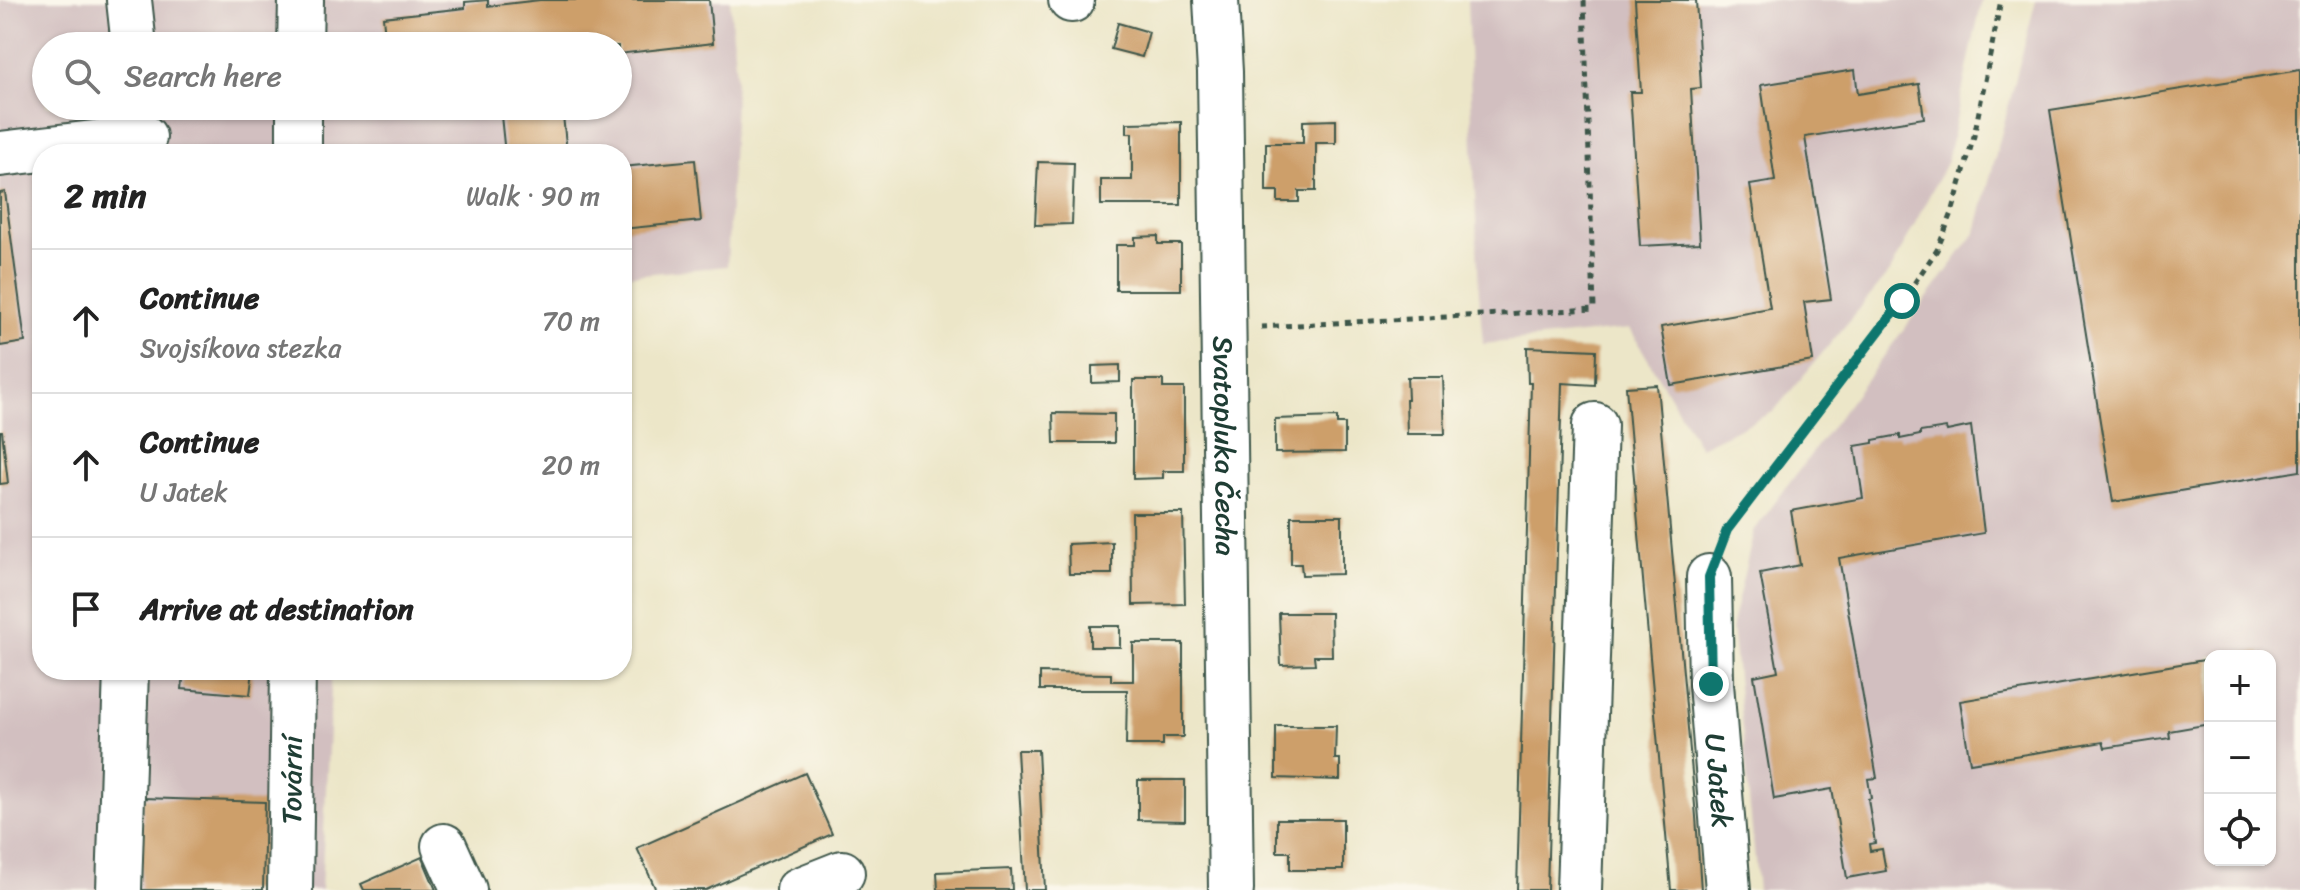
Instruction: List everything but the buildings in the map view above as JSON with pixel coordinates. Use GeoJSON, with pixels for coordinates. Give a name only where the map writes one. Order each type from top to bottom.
{"type":"FeatureCollection","features":[{"type":"Feature","properties":{"kind":"street"},"geometry":{"type":"LineString","coordinates":[[129,0],[132,32]]}},
{"type":"Feature","properties":{"kind":"street"},"geometry":{"type":"LineString","coordinates":[[300,32],[301,0]]}},
{"type":"Feature","properties":{"kind":"street","name":"Svatopluka Čecha"},"geometry":{"type":"LineString","coordinates":[[1216,0],[1220,72],[1231,890]]}},
{"type":"Feature","properties":{"kind":"street"},"geometry":{"type":"LineString","coordinates":[[299,120],[299,144]]}},
{"type":"Feature","properties":{"kind":"street"},"geometry":{"type":"LineString","coordinates":[[65,144],[142,132]]}},
{"type":"Feature","properties":{"kind":"street"},"geometry":{"type":"LineString","coordinates":[[0,154],[32,149]]}},
{"type":"Feature","properties":{"kind":"street"},"geometry":{"type":"LineString","coordinates":[[1579,890],[1595,425]]}},
{"type":"Feature","properties":{"kind":"street","name":"U Jatek"},"geometry":{"type":"LineString","coordinates":[[1709,577],[1711,684],[1728,890]]}},
{"type":"Feature","properties":{"kind":"street"},"geometry":{"type":"LineString","coordinates":[[119,890],[126,680]]}},
{"type":"Feature","properties":{"kind":"street","name":"Tovární"},"geometry":{"type":"LineString","coordinates":[[290,890],[293,680]]}},
{"type":"Feature","properties":{"kind":"street"},"geometry":{"type":"LineString","coordinates":[[444,846],[464,890]]}},
{"type":"Feature","properties":{"kind":"street"},"geometry":{"type":"LineString","coordinates":[[799,890],[842,873]]}},
{"type":"Feature","properties":{"kind":"path"},"geometry":{"type":"LineString","coordinates":[[1223,329],[1594,309],[1584,0]]}},
{"type":"Feature","properties":{"kind":"path"},"geometry":{"type":"LineString","coordinates":[[1709,577],[1727,530],[1902,301],[1937,250],[1952,213],[1974,136],[2001,0]]}},
{"type":"Feature","properties":{"kind":"shaded area"},"geometry":{"type":"Polygon","coordinates":[[[0,0],[730,0],[736,78],[727,266],[632,275],[632,144],[32,144],[32,680],[332,680],[321,890],[0,890],[0,0]]]}},
{"type":"Feature","properties":{"kind":"shaded area"},"geometry":{"type":"Polygon","coordinates":[[[1467,0],[1982,0],[1947,161],[1890,272],[1773,412],[1700,447],[1630,329],[1483,344],[1467,0]]]}},
{"type":"Feature","properties":{"kind":"shaded area"},"geometry":{"type":"Polygon","coordinates":[[[2036,0],[2300,0],[2300,890],[1758,890],[1732,625],[1754,531],[1976,232],[2036,0]]]}},
{"type":"Feature","properties":{"kind":"route"},"geometry":{"type":"LineString","coordinates":[[1711,684],[1709,577],[1727,530],[1902,301]]}}]}
